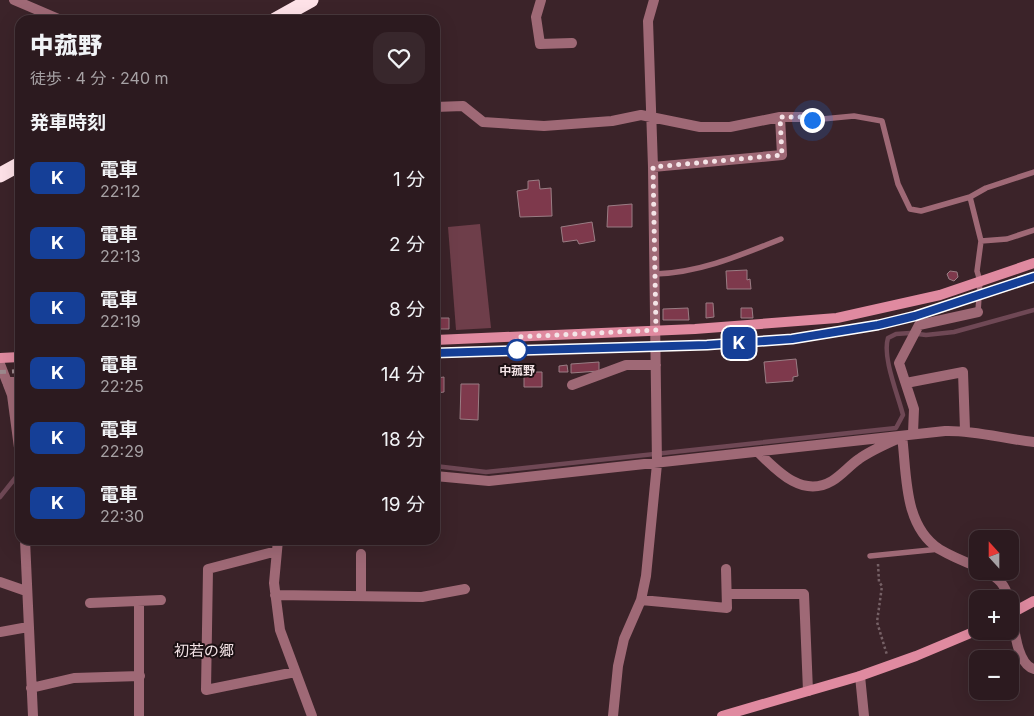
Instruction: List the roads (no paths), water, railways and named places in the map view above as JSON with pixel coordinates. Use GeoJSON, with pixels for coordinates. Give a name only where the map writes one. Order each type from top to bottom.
{"type":"FeatureCollection","features":[{"type":"Feature","properties":{"kind":"highway"},"geometry":{"type":"LineString","coordinates":[[284,15],[311,0]]}},
{"type":"Feature","properties":{"kind":"highway"},"geometry":{"type":"LineString","coordinates":[[0,175],[15,167]]}},
{"type":"Feature","properties":{"kind":"street"},"geometry":{"type":"LineString","coordinates":[[14,0],[49,15]]}},
{"type":"Feature","properties":{"kind":"street"},"geometry":{"type":"LineString","coordinates":[[541,0],[536,18],[540,44],[572,43]]}},
{"type":"Feature","properties":{"kind":"street"},"geometry":{"type":"LineString","coordinates":[[612,716],[618,666],[624,639],[641,600],[648,560],[657,463],[652,116],[648,21],[654,0]]}},
{"type":"Feature","properties":{"kind":"street"},"geometry":{"type":"LineString","coordinates":[[440,107],[463,106],[483,122],[544,126],[652,116],[700,127],[730,127],[780,117],[807,117]]}},
{"type":"Feature","properties":{"kind":"street"},"geometry":{"type":"LineString","coordinates":[[653,167],[782,155],[780,117]]}},
{"type":"Feature","properties":{"kind":"street"},"geometry":{"type":"LineString","coordinates":[[440,340],[656,330],[837,318],[940,295],[1034,263]]}},
{"type":"Feature","properties":{"kind":"street"},"geometry":{"type":"LineString","coordinates":[[969,563],[940,549],[932,543],[913,518],[907,435],[914,409],[899,364],[919,325],[978,312]]}},
{"type":"Feature","properties":{"kind":"street"},"geometry":{"type":"LineString","coordinates":[[0,358],[15,357]]}},
{"type":"Feature","properties":{"kind":"street"},"geometry":{"type":"LineString","coordinates":[[0,364],[15,411]]}},
{"type":"Feature","properties":{"kind":"street"},"geometry":{"type":"LineString","coordinates":[[572,385],[626,365],[656,365]]}},
{"type":"Feature","properties":{"kind":"street"},"geometry":{"type":"LineString","coordinates":[[906,383],[963,372],[965,430]]}},
{"type":"Feature","properties":{"kind":"street"},"geometry":{"type":"LineString","coordinates":[[7,382],[15,382]]}},
{"type":"Feature","properties":{"kind":"street"},"geometry":{"type":"LineString","coordinates":[[440,476],[489,481],[965,430],[1004,439],[1034,442]]}},
{"type":"Feature","properties":{"kind":"street"},"geometry":{"type":"LineString","coordinates":[[759,453],[797,485],[812,486],[831,482],[860,458],[907,435]]}},
{"type":"Feature","properties":{"kind":"street"},"geometry":{"type":"LineString","coordinates":[[24,545],[33,716]]}},
{"type":"Feature","properties":{"kind":"street"},"geometry":{"type":"LineString","coordinates":[[295,672],[206,690],[208,569],[277,545],[275,595],[280,630],[312,716]]}},
{"type":"Feature","properties":{"kind":"street"},"geometry":{"type":"LineString","coordinates":[[360,554],[362,596]]}},
{"type":"Feature","properties":{"kind":"street"},"geometry":{"type":"LineString","coordinates":[[641,600],[727,608],[726,569]]}},
{"type":"Feature","properties":{"kind":"street"},"geometry":{"type":"LineString","coordinates":[[0,582],[26,590]]}},
{"type":"Feature","properties":{"kind":"street"},"geometry":{"type":"LineString","coordinates":[[275,595],[422,597],[465,589]]}},
{"type":"Feature","properties":{"kind":"street"},"geometry":{"type":"LineString","coordinates":[[727,594],[804,594],[808,691]]}},
{"type":"Feature","properties":{"kind":"street"},"geometry":{"type":"LineString","coordinates":[[90,603],[161,600]]}},
{"type":"Feature","properties":{"kind":"street"},"geometry":{"type":"LineString","coordinates":[[139,601],[139,716]]}},
{"type":"Feature","properties":{"kind":"street"},"geometry":{"type":"LineString","coordinates":[[1019,607],[1034,601]]}},
{"type":"Feature","properties":{"kind":"street"},"geometry":{"type":"LineString","coordinates":[[0,632],[28,627]]}},
{"type":"Feature","properties":{"kind":"street"},"geometry":{"type":"LineString","coordinates":[[722,716],[860,676],[916,656],[969,634]]}},
{"type":"Feature","properties":{"kind":"street"},"geometry":{"type":"LineString","coordinates":[[1017,640],[1021,657],[1030,668],[1034,669]]}},
{"type":"Feature","properties":{"kind":"street"},"geometry":{"type":"LineString","coordinates":[[31,688],[74,678],[140,676]]}},
{"type":"Feature","properties":{"kind":"street"},"geometry":{"type":"LineString","coordinates":[[860,676],[864,716]]}},
{"type":"Feature","properties":{"kind":"lane"},"geometry":{"type":"LineString","coordinates":[[807,117],[812,120],[854,116],[882,121],[890,159],[898,184],[910,209],[920,211],[970,197],[986,188],[1034,172]]}},
{"type":"Feature","properties":{"kind":"lane"},"geometry":{"type":"LineString","coordinates":[[970,197],[982,242],[977,271],[980,281],[978,312]]}},
{"type":"Feature","properties":{"kind":"lane"},"geometry":{"type":"LineString","coordinates":[[982,242],[1008,239],[1034,230]]}},
{"type":"Feature","properties":{"kind":"lane"},"geometry":{"type":"LineString","coordinates":[[655,274],[667,274],[727,260],[781,239]]}},
{"type":"Feature","properties":{"kind":"lane"},"geometry":{"type":"LineString","coordinates":[[870,556],[940,549]]}},
{"type":"Feature","properties":{"kind":"waterway"},"geometry":{"type":"LineString","coordinates":[[440,467],[486,472],[896,428],[903,415],[891,376],[887,355],[888,338],[896,334],[926,335],[954,332],[1034,310]]}},
{"type":"Feature","properties":{"kind":"waterway"},"geometry":{"type":"LineString","coordinates":[[0,497],[15,478]]}},
{"type":"Feature","properties":{"kind":"railway"},"geometry":{"type":"LineString","coordinates":[[440,353],[707,345],[792,339],[879,325],[1034,277]]}},
{"type":"Feature","properties":{"kind":"railway"},"geometry":{"type":"LineString","coordinates":[[0,372],[15,371]]}},
{"type":"Feature","properties":{"kind":"train","name":"K"},"geometry":{"type":"LineString","coordinates":[[440,353],[707,345],[792,339],[878,325],[915,316],[1034,277]]}},
{"type":"Feature","properties":{"kind":"place","name":"中菰野"},"geometry":{"type":"Point","coordinates":[517,350]}},
{"type":"Feature","properties":{"kind":"district","name":"初若の郷"},"geometry":{"type":"Point","coordinates":[204,650]}}]}
